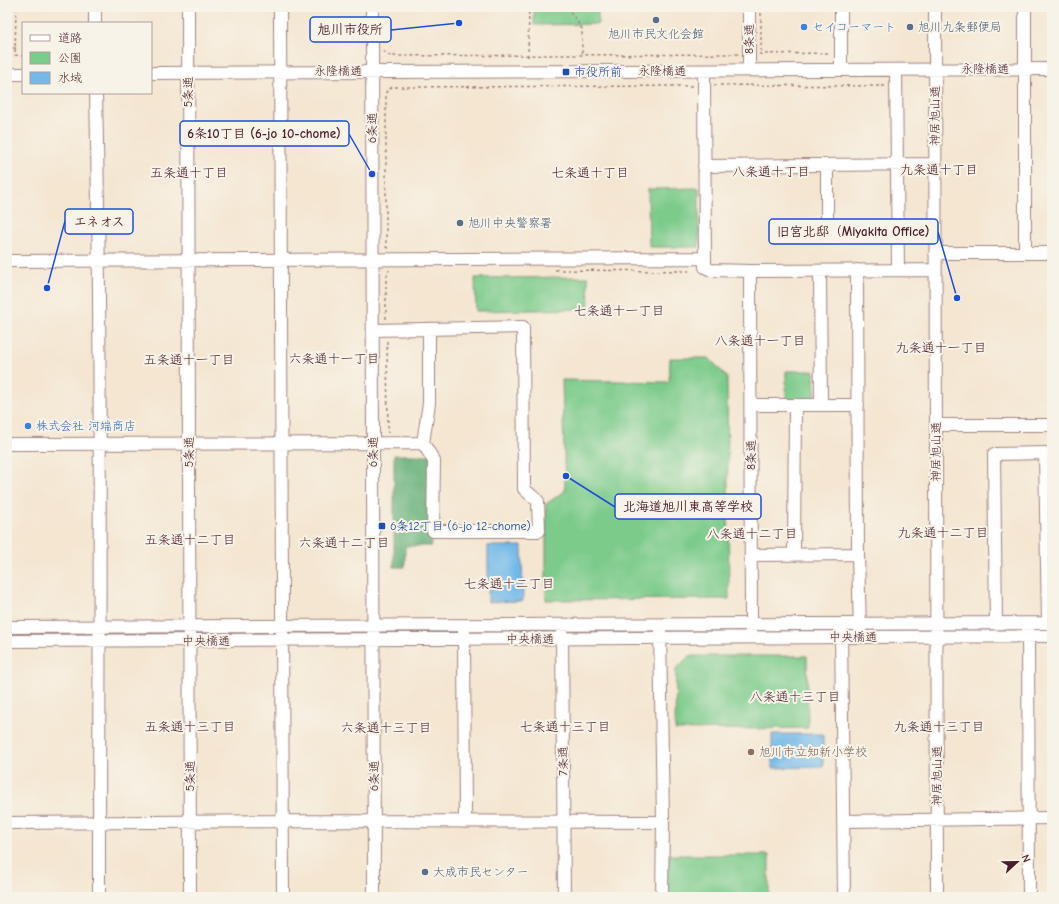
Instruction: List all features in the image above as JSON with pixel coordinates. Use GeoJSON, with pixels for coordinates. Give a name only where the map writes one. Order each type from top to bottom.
{"type":"FeatureCollection","features":[{"type":"Feature","properties":{"kind":"street"},"geometry":{"type":"LineString","coordinates":[[95,7],[95,22]]}},
{"type":"Feature","properties":{"kind":"street","name":"5条通"},"geometry":{"type":"LineString","coordinates":[[188,7],[190,897]]}},
{"type":"Feature","properties":{"kind":"street"},"geometry":{"type":"LineString","coordinates":[[280,7],[283,897]]}},
{"type":"Feature","properties":{"kind":"street","name":"6条通"},"geometry":{"type":"LineString","coordinates":[[372,7],[374,897]]}},
{"type":"Feature","properties":{"kind":"street","name":"8条通"},"geometry":{"type":"LineString","coordinates":[[749,7],[755,54],[749,70]]}},
{"type":"Feature","properties":{"kind":"street"},"geometry":{"type":"LineString","coordinates":[[841,7],[841,70]]}},
{"type":"Feature","properties":{"kind":"street","name":"神居旭山通"},"geometry":{"type":"LineString","coordinates":[[935,7],[938,897]]}},
{"type":"Feature","properties":{"kind":"street"},"geometry":{"type":"LineString","coordinates":[[1025,7],[1025,252]]}},
{"type":"Feature","properties":{"kind":"street","name":"永隆橋通"},"geometry":{"type":"LineString","coordinates":[[152,73],[1052,69]]}},
{"type":"Feature","properties":{"kind":"street"},"geometry":{"type":"LineString","coordinates":[[896,70],[898,270]]}},
{"type":"Feature","properties":{"kind":"street"},"geometry":{"type":"LineString","coordinates":[[704,71],[705,267],[711,270],[750,271],[935,270]]}},
{"type":"Feature","properties":{"kind":"street"},"geometry":{"type":"LineString","coordinates":[[7,74],[22,74]]}},
{"type":"Feature","properties":{"kind":"street"},"geometry":{"type":"LineString","coordinates":[[96,94],[100,260],[101,641],[99,897]]}},
{"type":"Feature","properties":{"kind":"street"},"geometry":{"type":"LineString","coordinates":[[704,166],[935,164]]}},
{"type":"Feature","properties":{"kind":"street"},"geometry":{"type":"LineString","coordinates":[[827,165],[827,219]]}},
{"type":"Feature","properties":{"kind":"street"},"geometry":{"type":"LineString","coordinates":[[935,253],[1052,253]]}},
{"type":"Feature","properties":{"kind":"street"},"geometry":{"type":"LineString","coordinates":[[7,261],[705,258]]}},
{"type":"Feature","properties":{"kind":"street"},"geometry":{"type":"LineString","coordinates":[[857,270],[858,554],[861,637]]}},
{"type":"Feature","properties":{"kind":"street","name":"8条通"},"geometry":{"type":"LineString","coordinates":[[750,271],[751,638]]}},
{"type":"Feature","properties":{"kind":"street"},"geometry":{"type":"LineString","coordinates":[[820,271],[821,405]]}},
{"type":"Feature","properties":{"kind":"street"},"geometry":{"type":"LineString","coordinates":[[373,330],[523,327],[524,489],[538,501],[538,531],[433,531],[434,461],[423,443],[429,403],[429,329]]}},
{"type":"Feature","properties":{"kind":"street"},"geometry":{"type":"LineString","coordinates":[[751,405],[858,405]]}},
{"type":"Feature","properties":{"kind":"street"},"geometry":{"type":"LineString","coordinates":[[794,554],[795,406]]}},
{"type":"Feature","properties":{"kind":"street"},"geometry":{"type":"LineString","coordinates":[[936,425],[1052,424]]}},
{"type":"Feature","properties":{"kind":"street"},"geometry":{"type":"LineString","coordinates":[[7,444],[189,445],[423,443]]}},
{"type":"Feature","properties":{"kind":"street"},"geometry":{"type":"LineString","coordinates":[[996,624],[994,454],[1045,453],[1050,623]]}},
{"type":"Feature","properties":{"kind":"street"},"geometry":{"type":"LineString","coordinates":[[751,555],[858,554]]}},
{"type":"Feature","properties":{"kind":"street"},"geometry":{"type":"LineString","coordinates":[[1028,623],[1029,897]]}},
{"type":"Feature","properties":{"kind":"street","name":"中央橋通"},"geometry":{"type":"LineString","coordinates":[[7,627],[374,627],[1050,623]]}},
{"type":"Feature","properties":{"kind":"street"},"geometry":{"type":"LineString","coordinates":[[840,624],[844,897]]}},
{"type":"Feature","properties":{"kind":"street"},"geometry":{"type":"LineString","coordinates":[[660,625],[662,897]]}},
{"type":"Feature","properties":{"kind":"street"},"geometry":{"type":"LineString","coordinates":[[464,626],[465,822]]}},
{"type":"Feature","properties":{"kind":"street","name":"7条通"},"geometry":{"type":"LineString","coordinates":[[562,626],[564,897]]}},
{"type":"Feature","properties":{"kind":"street","name":"中央橋通"},"geometry":{"type":"LineString","coordinates":[[7,641],[1052,636]]}},
{"type":"Feature","properties":{"kind":"street"},"geometry":{"type":"LineString","coordinates":[[843,821],[1052,818]]}},
{"type":"Feature","properties":{"kind":"street"},"geometry":{"type":"LineString","coordinates":[[7,823],[99,821],[662,822]]}},
{"type":"Feature","properties":{"kind":"path"},"geometry":{"type":"LineString","coordinates":[[16,7],[15,55],[22,56]]}},
{"type":"Feature","properties":{"kind":"path"},"geometry":{"type":"LineString","coordinates":[[528,57],[529,7]]}},
{"type":"Feature","properties":{"kind":"path"},"geometry":{"type":"LineString","coordinates":[[567,7],[582,29],[582,56]]}},
{"type":"Feature","properties":{"kind":"path"},"geometry":{"type":"LineString","coordinates":[[755,54],[761,7]]}},
{"type":"Feature","properties":{"kind":"path"},"geometry":{"type":"LineString","coordinates":[[7,48],[16,48]]}},
{"type":"Feature","properties":{"kind":"path"},"geometry":{"type":"LineString","coordinates":[[383,51],[390,56],[528,57],[841,53]]}},
{"type":"Feature","properties":{"kind":"path"},"geometry":{"type":"LineString","coordinates":[[390,248],[386,247],[386,92],[392,87],[896,86]]}},
{"type":"Feature","properties":{"kind":"path"},"geometry":{"type":"LineString","coordinates":[[386,278],[388,443]]}},
{"type":"Feature","properties":{"kind":"green space"},"geometry":{"type":"Polygon","coordinates":[[[534,7],[598,7],[598,24],[534,25],[534,7]]]}},
{"type":"Feature","properties":{"kind":"green space"},"geometry":{"type":"Polygon","coordinates":[[[699,188],[699,247],[649,247],[648,189],[699,188]]]}},
{"type":"Feature","properties":{"kind":"green space"},"geometry":{"type":"Polygon","coordinates":[[[588,277],[589,309],[476,311],[475,278],[588,277]]]}},
{"type":"Feature","properties":{"kind":"green space"},"geometry":{"type":"Polygon","coordinates":[[[670,358],[709,358],[727,377],[729,599],[546,600],[546,504],[565,491],[562,380],[669,382],[670,358]]]}},
{"type":"Feature","properties":{"kind":"green space"},"geometry":{"type":"Polygon","coordinates":[[[786,371],[814,371],[815,394],[810,399],[786,400],[786,371]]]}},
{"type":"Feature","properties":{"kind":"green space"},"geometry":{"type":"Polygon","coordinates":[[[394,455],[431,455],[431,546],[405,546],[405,567],[394,567],[394,455]]]}},
{"type":"Feature","properties":{"kind":"green space"},"geometry":{"type":"Polygon","coordinates":[[[689,656],[807,656],[808,728],[675,730],[676,669],[689,656]]]}},
{"type":"Feature","properties":{"kind":"green space"},"geometry":{"type":"Polygon","coordinates":[[[667,855],[769,855],[769,897],[667,897],[667,855]]]}},
{"type":"Feature","properties":{"kind":"water"},"geometry":{"type":"Polygon","coordinates":[[[488,546],[522,546],[523,601],[488,602],[488,546]]]}},
{"type":"Feature","properties":{"kind":"water"},"geometry":{"type":"Polygon","coordinates":[[[772,734],[823,734],[823,767],[772,768],[772,734]]]}},
{"type":"Feature","properties":{"kind":"place","name":"旭川市民文化会館"},"geometry":{"type":"Point","coordinates":[656,20]}},
{"type":"Feature","properties":{"kind":"place","name":"旭川市役所"},"geometry":{"type":"Point","coordinates":[459,23]}},
{"type":"Feature","properties":{"kind":"place","name":"セイコーマート"},"geometry":{"type":"Point","coordinates":[804,27]}},
{"type":"Feature","properties":{"kind":"place","name":"旭川九条郵便局"},"geometry":{"type":"Point","coordinates":[910,27]}},
{"type":"Feature","properties":{"kind":"place","name":"市役所前"},"geometry":{"type":"Point","coordinates":[566,72]}},
{"type":"Feature","properties":{"kind":"place","name":"6条10丁目 (6-jo 10-chome)"},"geometry":{"type":"Point","coordinates":[372,174]}},
{"type":"Feature","properties":{"kind":"place","name":"旭川中央警察署"},"geometry":{"type":"Point","coordinates":[460,223]}},
{"type":"Feature","properties":{"kind":"place","name":"エネオス"},"geometry":{"type":"Point","coordinates":[47,288]}},
{"type":"Feature","properties":{"kind":"place","name":"旧宮北邸（Miyakita Office)"},"geometry":{"type":"Point","coordinates":[957,298]}},
{"type":"Feature","properties":{"kind":"place","name":"株式会社 河端商店"},"geometry":{"type":"Point","coordinates":[28,426]}},
{"type":"Feature","properties":{"kind":"place","name":"北海道旭川東高等学校"},"geometry":{"type":"Point","coordinates":[566,476]}},
{"type":"Feature","properties":{"kind":"place","name":"6条12丁目 (6-jo 12-chome)"},"geometry":{"type":"Point","coordinates":[382,526]}},
{"type":"Feature","properties":{"kind":"place","name":"旭川市立知新小学校"},"geometry":{"type":"Point","coordinates":[751,752]}},
{"type":"Feature","properties":{"kind":"place","name":"大成市民センター"},"geometry":{"type":"Point","coordinates":[425,872]}},
{"type":"Feature","properties":{"kind":"district","name":"九条通十丁目"},"geometry":{"type":"Point","coordinates":[939,169]}},
{"type":"Feature","properties":{"kind":"district","name":"八条通十丁目"},"geometry":{"type":"Point","coordinates":[771,171]}},
{"type":"Feature","properties":{"kind":"district","name":"五条通十丁目"},"geometry":{"type":"Point","coordinates":[189,172]}},
{"type":"Feature","properties":{"kind":"district","name":"七条通十丁目"},"geometry":{"type":"Point","coordinates":[590,172]}},
{"type":"Feature","properties":{"kind":"district","name":"七条通十一丁目"},"geometry":{"type":"Point","coordinates":[619,310]}},
{"type":"Feature","properties":{"kind":"district","name":"八条通十一丁目"},"geometry":{"type":"Point","coordinates":[760,340]}},
{"type":"Feature","properties":{"kind":"district","name":"九条通十一丁目"},"geometry":{"type":"Point","coordinates":[941,347]}},
{"type":"Feature","properties":{"kind":"district","name":"六条通十一丁目"},"geometry":{"type":"Point","coordinates":[334,358]}},
{"type":"Feature","properties":{"kind":"district","name":"五条通十一丁目"},"geometry":{"type":"Point","coordinates":[189,359]}},
{"type":"Feature","properties":{"kind":"district","name":"九条通十二丁目"},"geometry":{"type":"Point","coordinates":[943,532]}},
{"type":"Feature","properties":{"kind":"district","name":"八条通十二丁目"},"geometry":{"type":"Point","coordinates":[752,533]}},
{"type":"Feature","properties":{"kind":"district","name":"五条通十二丁目"},"geometry":{"type":"Point","coordinates":[190,539]}},
{"type":"Feature","properties":{"kind":"district","name":"六条通十二丁目"},"geometry":{"type":"Point","coordinates":[344,542]}},
{"type":"Feature","properties":{"kind":"district","name":"七条通十二丁目"},"geometry":{"type":"Point","coordinates":[509,583]}},
{"type":"Feature","properties":{"kind":"district","name":"八条通十三丁目"},"geometry":{"type":"Point","coordinates":[795,696]}},
{"type":"Feature","properties":{"kind":"district","name":"五条通十三丁目"},"geometry":{"type":"Point","coordinates":[190,726]}},
{"type":"Feature","properties":{"kind":"district","name":"七条通十三丁目"},"geometry":{"type":"Point","coordinates":[565,726]}},
{"type":"Feature","properties":{"kind":"district","name":"九条通十三丁目"},"geometry":{"type":"Point","coordinates":[939,726]}},
{"type":"Feature","properties":{"kind":"district","name":"六条通十三丁目"},"geometry":{"type":"Point","coordinates":[386,727]}}]}
